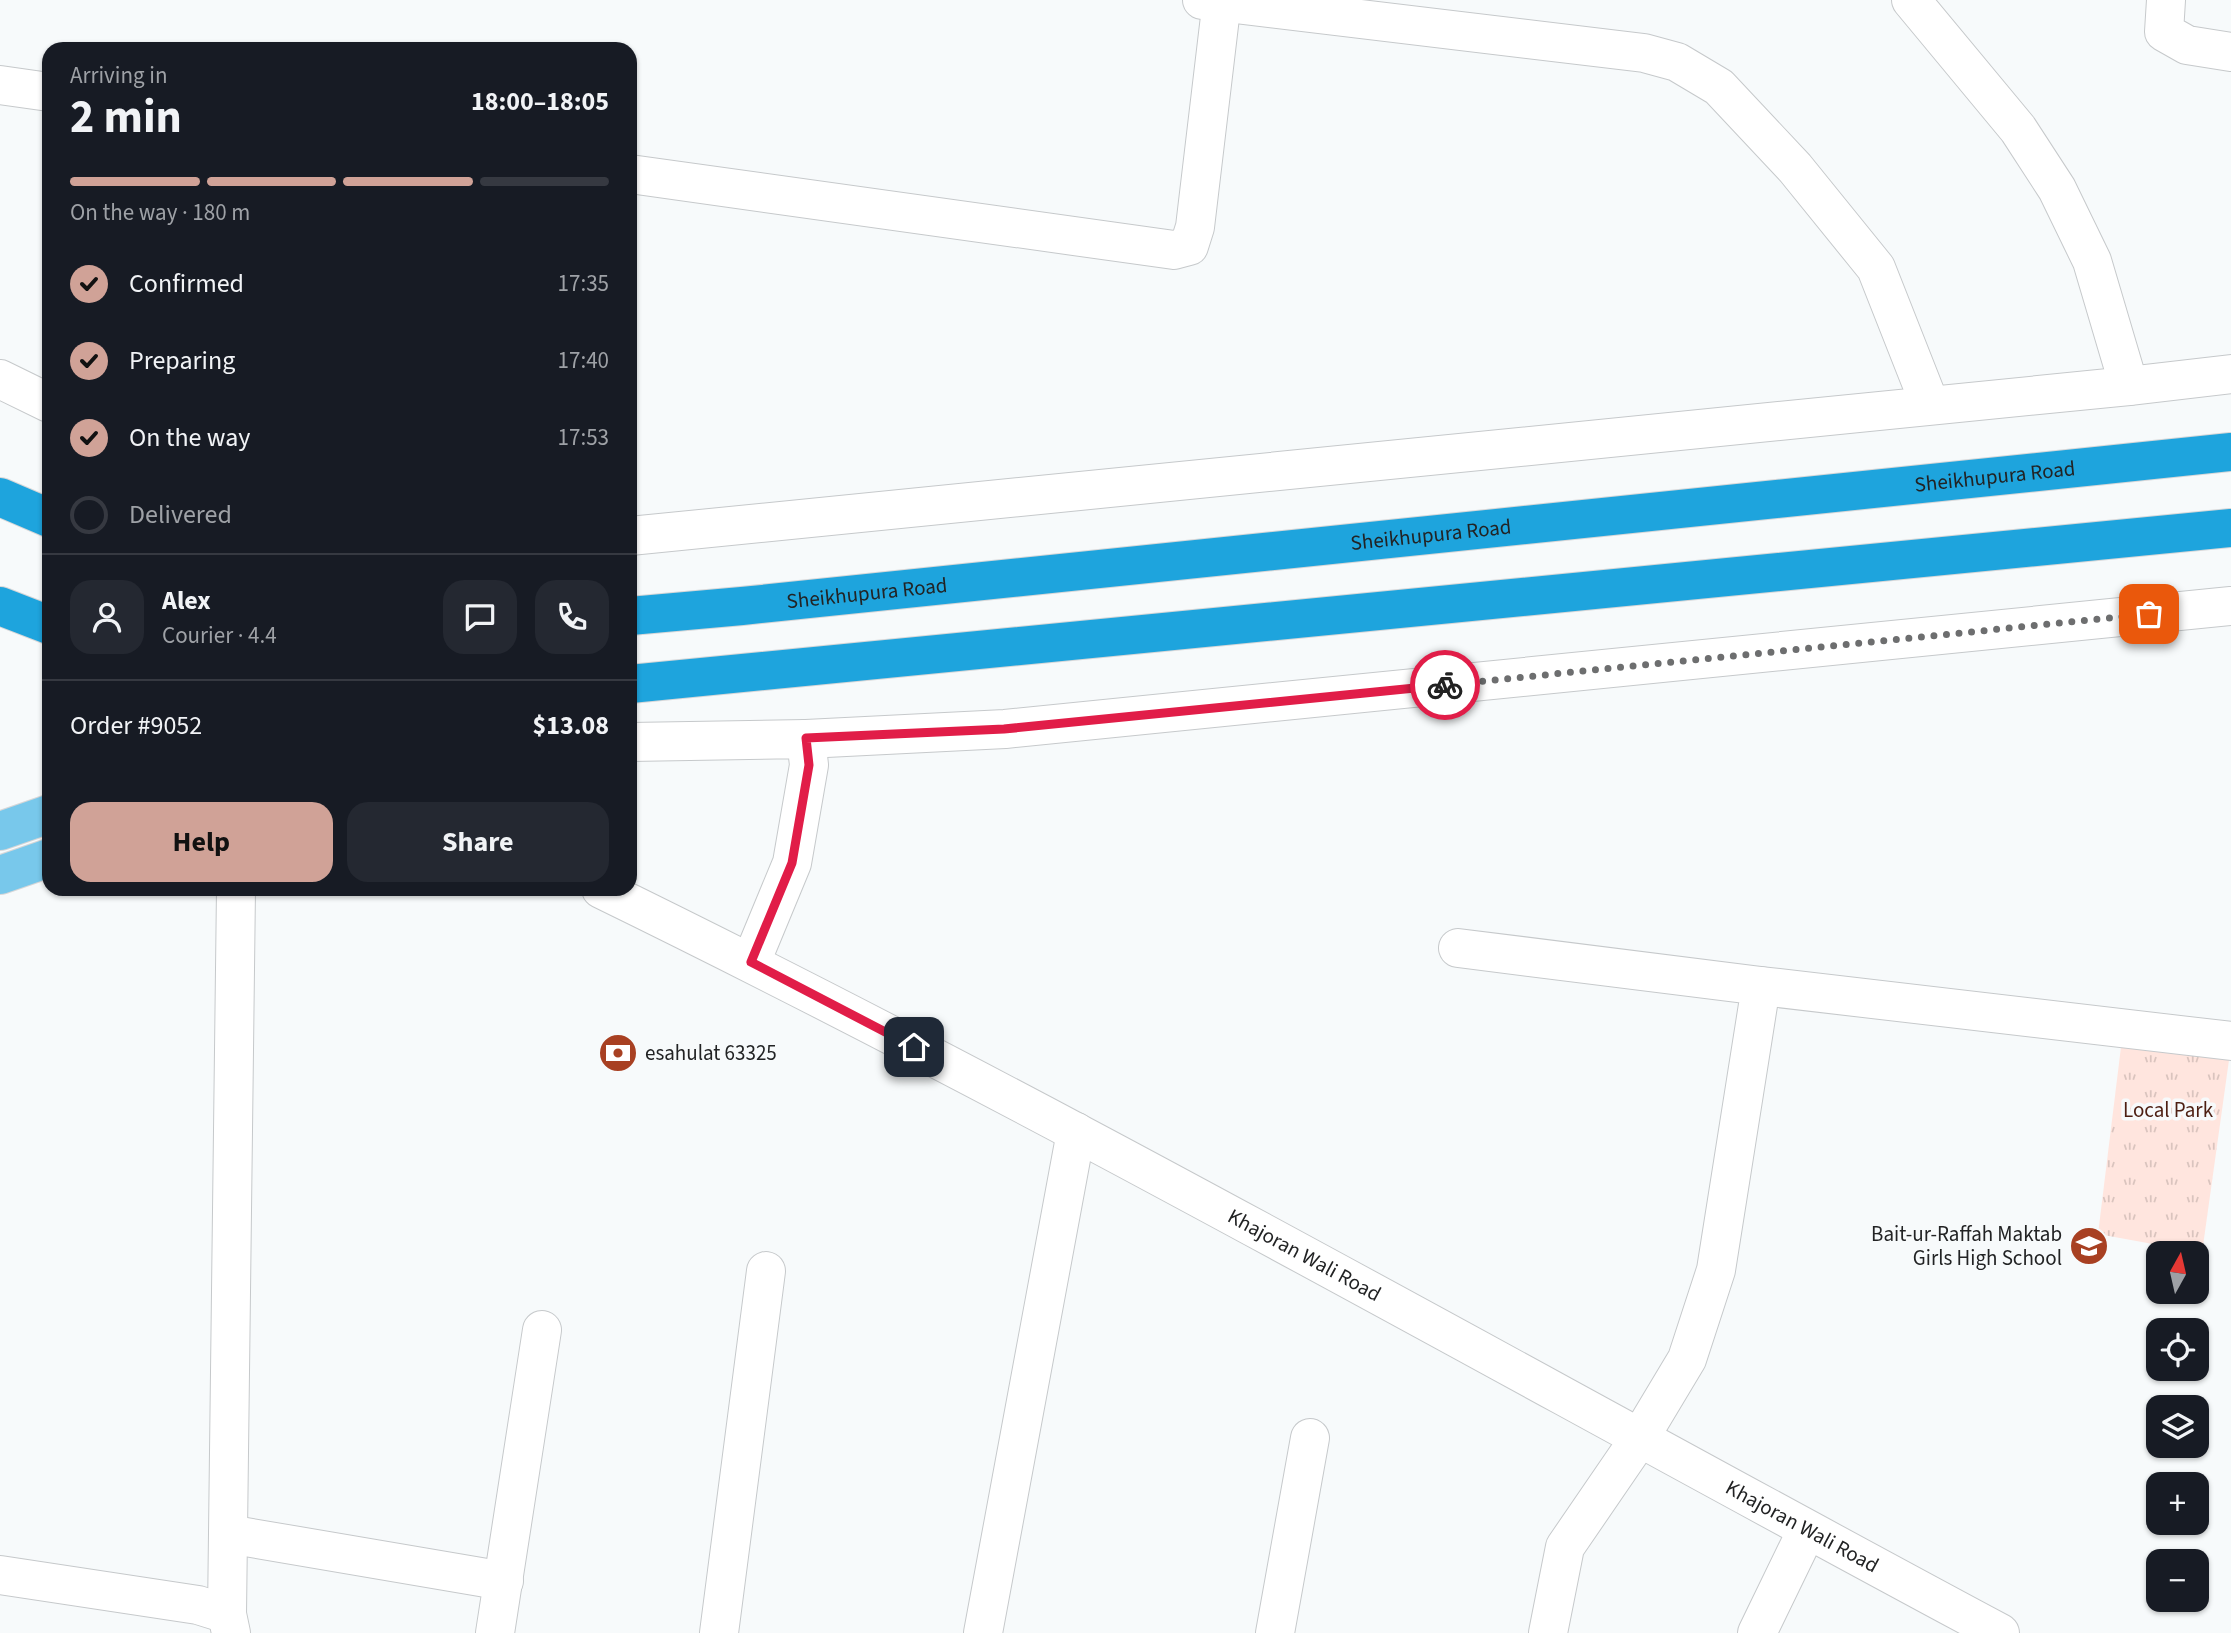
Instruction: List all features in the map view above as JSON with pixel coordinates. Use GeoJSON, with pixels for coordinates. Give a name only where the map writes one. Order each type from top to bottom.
{"type":"FeatureCollection","features":[{"type":"Feature","properties":{"kind":"highway","name":"Sheikhupura Road"},"geometry":{"type":"LineString","coordinates":[[637,615],[2231,452]]}},
{"type":"Feature","properties":{"kind":"highway"},"geometry":{"type":"LineString","coordinates":[[0,497],[42,515]]}},
{"type":"Feature","properties":{"kind":"highway"},"geometry":{"type":"LineString","coordinates":[[637,683],[2231,528]]}},
{"type":"Feature","properties":{"kind":"highway"},"geometry":{"type":"LineString","coordinates":[[0,606],[42,622]]}},
{"type":"Feature","properties":{"kind":"main road"},"geometry":{"type":"LineString","coordinates":[[0,831],[42,816]]}},
{"type":"Feature","properties":{"kind":"main road"},"geometry":{"type":"LineString","coordinates":[[0,875],[42,860]]}},
{"type":"Feature","properties":{"kind":"street"},"geometry":{"type":"LineString","coordinates":[[1911,0],[2018,129],[2057,188],[2092,261],[2129,386]]}},
{"type":"Feature","properties":{"kind":"street"},"geometry":{"type":"LineString","coordinates":[[2165,0],[2164,32],[2188,45],[2231,52]]}},
{"type":"Feature","properties":{"kind":"street"},"geometry":{"type":"LineString","coordinates":[[637,175],[1174,250],[1189,246],[1195,227],[1215,1],[1644,52],[1677,62],[1719,87],[1795,168],[1876,268],[1930,405]]}},
{"type":"Feature","properties":{"kind":"street"},"geometry":{"type":"LineString","coordinates":[[0,85],[42,91]]}},
{"type":"Feature","properties":{"kind":"street"},"geometry":{"type":"LineString","coordinates":[[637,535],[2231,374]]}},
{"type":"Feature","properties":{"kind":"street"},"geometry":{"type":"LineString","coordinates":[[0,379],[42,400]]}},
{"type":"Feature","properties":{"kind":"street"},"geometry":{"type":"LineString","coordinates":[[637,742],[806,738],[1018,727],[2231,606]]}},
{"type":"Feature","properties":{"kind":"street"},"geometry":{"type":"LineString","coordinates":[[751,962],[792,863],[809,765],[806,738]]}},
{"type":"Feature","properties":{"kind":"street"},"geometry":{"type":"LineString","coordinates":[[229,1624],[236,896]]}},
{"type":"Feature","properties":{"kind":"street","name":"Khajoran Wali Road"},"geometry":{"type":"LineString","coordinates":[[615,896],[751,962],[1076,1132],[2000,1633]]}},
{"type":"Feature","properties":{"kind":"street"},"geometry":{"type":"LineString","coordinates":[[1458,948],[2231,1041]]}},
{"type":"Feature","properties":{"kind":"street"},"geometry":{"type":"LineString","coordinates":[[1548,1633],[1565,1547],[1639,1439],[1687,1359],[1717,1270],[1761,986]]}},
{"type":"Feature","properties":{"kind":"street"},"geometry":{"type":"LineString","coordinates":[[983,1633],[1076,1132]]}},
{"type":"Feature","properties":{"kind":"street"},"geometry":{"type":"LineString","coordinates":[[719,1633],[766,1271]]}},
{"type":"Feature","properties":{"kind":"street"},"geometry":{"type":"LineString","coordinates":[[495,1633],[542,1330]]}},
{"type":"Feature","properties":{"kind":"street"},"geometry":{"type":"LineString","coordinates":[[1275,1633],[1310,1438]]}},
{"type":"Feature","properties":{"kind":"street"},"geometry":{"type":"LineString","coordinates":[[1757,1633],[1807,1530]]}},
{"type":"Feature","properties":{"kind":"street"},"geometry":{"type":"LineString","coordinates":[[228,1534],[504,1581]]}},
{"type":"Feature","properties":{"kind":"street"},"geometry":{"type":"LineString","coordinates":[[0,1575],[198,1605],[229,1624]]}},
{"type":"Feature","properties":{"kind":"green space","name":"Local Park"},"geometry":{"type":"Polygon","coordinates":[[[2121,1047],[2229,1060],[2204,1241],[2146,1243],[2098,1234],[2121,1047]]]}},
{"type":"Feature","properties":{"kind":"way so far"},"geometry":{"type":"LineString","coordinates":[[1445,685],[2149,614]]}},
{"type":"Feature","properties":{"kind":"place","name":"esahulat 63325"},"geometry":{"type":"Point","coordinates":[618,1053]}},
{"type":"Feature","properties":{"kind":"place","name":"Bait-ur-Raffah Maktab Girls High School"},"geometry":{"type":"Point","coordinates":[2089,1246]}},
{"type":"Feature","properties":{"kind":"route"},"geometry":{"type":"LineString","coordinates":[[914,1047],[751,962],[792,863],[809,765],[806,738],[1004,729],[1445,685]]}}]}
